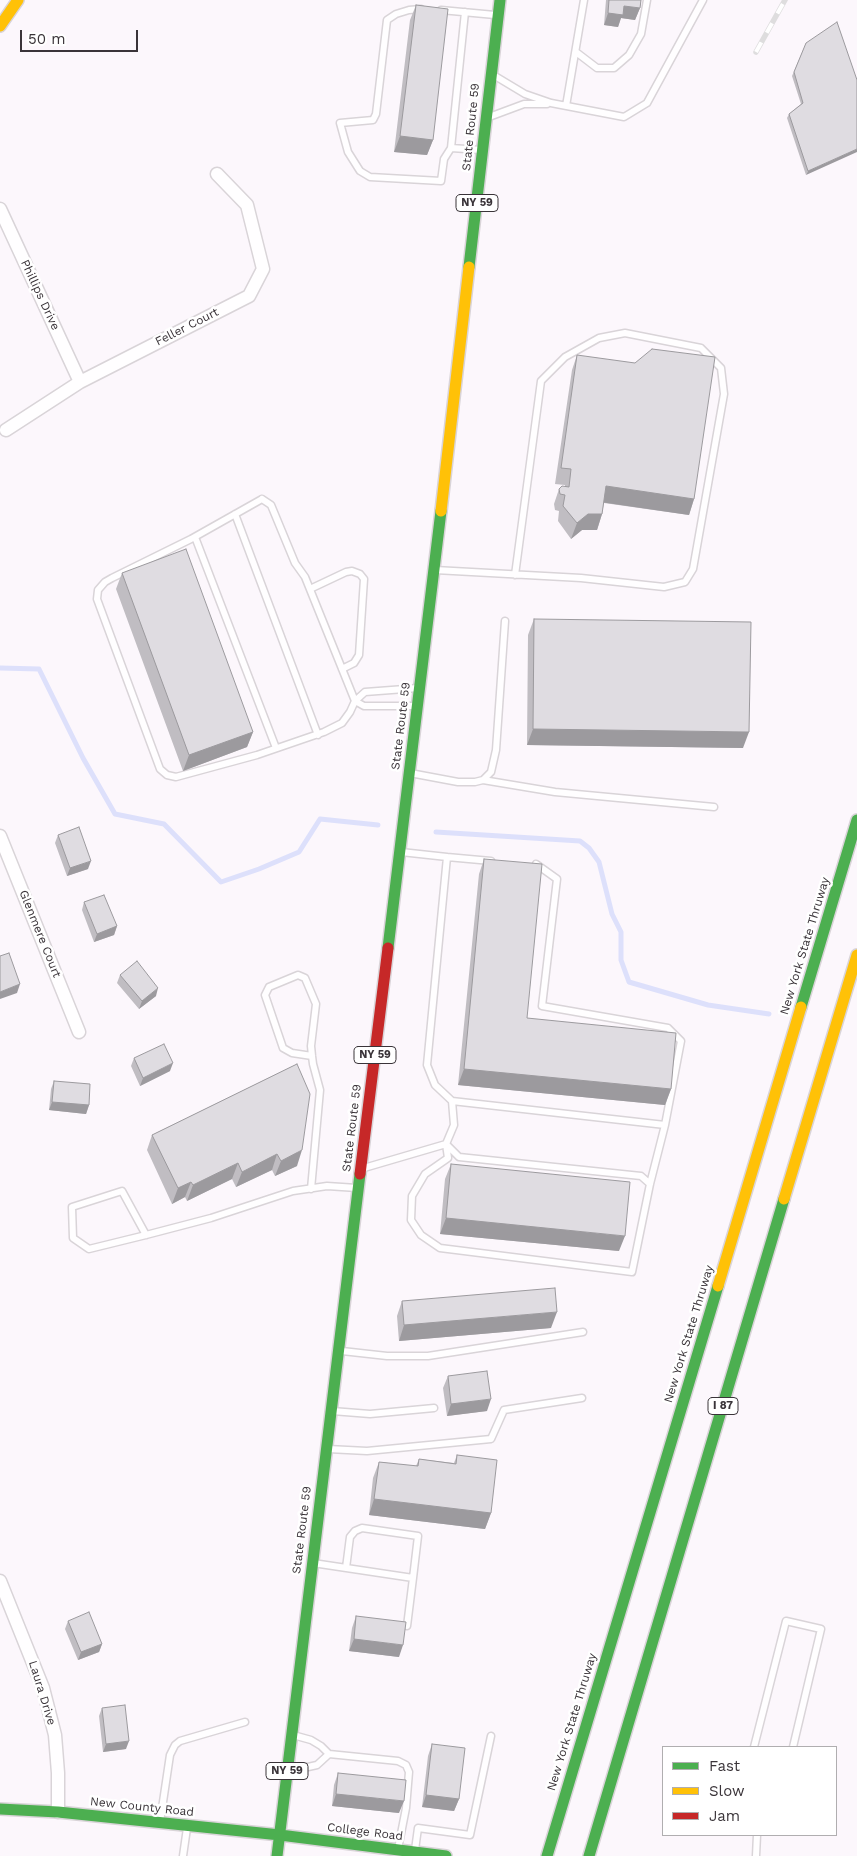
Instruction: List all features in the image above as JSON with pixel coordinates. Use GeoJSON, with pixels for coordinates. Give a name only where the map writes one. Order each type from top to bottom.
{"type":"FeatureCollection","features":[{"type":"Feature","properties":{"kind":"main road"},"geometry":{"type":"LineString","coordinates":[[0,26],[18,0]]}},
{"type":"Feature","properties":{"kind":"main road","name":"State Route 59"},"geometry":{"type":"LineString","coordinates":[[278,1856],[291,1734],[420,688],[500,0]]}},
{"type":"Feature","properties":{"kind":"main road","name":"New York State Thruway"},"geometry":{"type":"LineString","coordinates":[[547,1856],[857,820]]}},
{"type":"Feature","properties":{"kind":"main road","name":"I 87"},"geometry":{"type":"LineString","coordinates":[[589,1856],[857,956]]}},
{"type":"Feature","properties":{"kind":"main road","name":"New County Road"},"geometry":{"type":"LineString","coordinates":[[0,1809],[58,1812],[280,1835]]}},
{"type":"Feature","properties":{"kind":"main road","name":"College Road"},"geometry":{"type":"LineString","coordinates":[[280,1835],[377,1852],[398,1850],[415,1854],[446,1856]]}},
{"type":"Feature","properties":{"kind":"street","name":"Feller Court"},"geometry":{"type":"LineString","coordinates":[[6,430],[80,382],[249,296],[263,269],[247,205],[217,174]]}},
{"type":"Feature","properties":{"kind":"street","name":"Phillips Drive"},"geometry":{"type":"LineString","coordinates":[[0,209],[80,382]]}},
{"type":"Feature","properties":{"kind":"street","name":"Glenmere Court"},"geometry":{"type":"LineString","coordinates":[[0,836],[79,1032]]}},
{"type":"Feature","properties":{"kind":"street","name":"Laura Drive"},"geometry":{"type":"LineString","coordinates":[[0,1581],[43,1688],[55,1735],[58,1773],[58,1812]]}},
{"type":"Feature","properties":{"kind":"lane"},"geometry":{"type":"LineString","coordinates":[[566,106],[584,0]]}},
{"type":"Feature","properties":{"kind":"lane"},"geometry":{"type":"LineString","coordinates":[[576,52],[597,68],[614,68],[629,55],[641,34],[648,0]]}},
{"type":"Feature","properties":{"kind":"lane"},"geometry":{"type":"LineString","coordinates":[[486,118],[524,104],[551,104],[624,116],[647,103],[703,0]]}},
{"type":"Feature","properties":{"kind":"lane"},"geometry":{"type":"LineString","coordinates":[[465,12],[451,148],[444,159],[441,181],[370,177],[360,171],[348,152],[340,123],[373,120],[376,114],[387,20],[396,14],[423,8],[498,15]]}},
{"type":"Feature","properties":{"kind":"lane"},"geometry":{"type":"LineString","coordinates":[[491,74],[524,94],[551,104]]}},
{"type":"Feature","properties":{"kind":"lane"},"geometry":{"type":"LineString","coordinates":[[451,148],[483,150]]}},
{"type":"Feature","properties":{"kind":"lane"},"geometry":{"type":"LineString","coordinates":[[434,570],[515,575],[581,578],[664,587],[685,582],[694,570],[724,394],[721,368],[701,348],[625,334],[599,338],[565,357],[541,381],[515,575]]}},
{"type":"Feature","properties":{"kind":"lane"},"geometry":{"type":"LineString","coordinates":[[417,706],[364,706],[355,701],[305,577],[295,563],[271,505],[262,499],[195,537],[104,582],[98,590],[97,599],[160,769],[166,775],[176,776],[318,735],[342,723],[355,701],[365,692],[420,688]]}},
{"type":"Feature","properties":{"kind":"lane"},"geometry":{"type":"LineString","coordinates":[[234,514],[318,735]]}},
{"type":"Feature","properties":{"kind":"lane"},"geometry":{"type":"LineString","coordinates":[[195,537],[276,748]]}},
{"type":"Feature","properties":{"kind":"lane"},"geometry":{"type":"LineString","coordinates":[[310,589],[346,572],[352,571],[364,578],[359,654],[354,663],[342,668]]}},
{"type":"Feature","properties":{"kind":"lane"},"geometry":{"type":"LineString","coordinates":[[484,780],[491,772],[496,750],[505,621]]}},
{"type":"Feature","properties":{"kind":"lane"},"geometry":{"type":"LineString","coordinates":[[409,773],[458,782],[484,780],[516,787],[564,793],[714,807]]}},
{"type":"Feature","properties":{"kind":"lane"},"geometry":{"type":"LineString","coordinates":[[400,852],[497,861]]}},
{"type":"Feature","properties":{"kind":"lane"},"geometry":{"type":"LineString","coordinates":[[447,857],[427,1065],[435,1086],[452,1101],[666,1125]]}},
{"type":"Feature","properties":{"kind":"lane"},"geometry":{"type":"LineString","coordinates":[[452,1101],[454,1125],[446,1144],[448,1158],[425,1174],[412,1196],[411,1220],[422,1235],[440,1248],[632,1272],[650,1184],[666,1125],[681,1041],[668,1028],[542,1006],[557,879],[537,864],[527,864]]}},
{"type":"Feature","properties":{"kind":"lane"},"geometry":{"type":"LineString","coordinates":[[311,1188],[320,1090],[311,1046],[316,1004],[305,978],[298,975],[269,987],[265,994],[283,1048],[292,1053],[312,1056]]}},
{"type":"Feature","properties":{"kind":"lane"},"geometry":{"type":"LineString","coordinates":[[361,1169],[446,1144]]}},
{"type":"Feature","properties":{"kind":"lane"},"geometry":{"type":"LineString","coordinates":[[446,1144],[459,1157],[641,1176],[650,1184]]}},
{"type":"Feature","properties":{"kind":"lane"},"geometry":{"type":"LineString","coordinates":[[146,1235],[122,1191],[72,1207],[73,1238],[89,1249],[146,1235],[211,1218],[293,1191],[327,1186],[358,1188]]}},
{"type":"Feature","properties":{"kind":"lane"},"geometry":{"type":"LineString","coordinates":[[338,1350],[387,1356],[428,1356],[583,1332]]}},
{"type":"Feature","properties":{"kind":"lane"},"geometry":{"type":"LineString","coordinates":[[326,1449],[367,1451],[491,1438],[504,1410],[582,1398]]}},
{"type":"Feature","properties":{"kind":"lane"},"geometry":{"type":"LineString","coordinates":[[331,1411],[370,1414],[434,1408]]}},
{"type":"Feature","properties":{"kind":"lane"},"geometry":{"type":"LineString","coordinates":[[346,1568],[350,1537],[355,1531],[362,1528],[418,1536],[407,1626]]}},
{"type":"Feature","properties":{"kind":"lane"},"geometry":{"type":"LineString","coordinates":[[312,1562],[413,1578]]}},
{"type":"Feature","properties":{"kind":"lane"},"geometry":{"type":"LineString","coordinates":[[754,1746],[786,1621],[821,1629],[793,1746]]}},
{"type":"Feature","properties":{"kind":"lane"},"geometry":{"type":"LineString","coordinates":[[160,1824],[170,1755],[175,1745],[180,1741],[245,1722]]}},
{"type":"Feature","properties":{"kind":"lane"},"geometry":{"type":"LineString","coordinates":[[291,1734],[311,1740],[329,1754],[398,1761],[406,1765],[409,1772],[407,1799],[398,1850]]}},
{"type":"Feature","properties":{"kind":"lane"},"geometry":{"type":"LineString","coordinates":[[415,1854],[418,1828],[470,1835],[490,1736]]}},
{"type":"Feature","properties":{"kind":"lane"},"geometry":{"type":"LineString","coordinates":[[287,1769],[308,1768],[317,1765],[329,1754]]}},
{"type":"Feature","properties":{"kind":"lane"},"geometry":{"type":"LineString","coordinates":[[182,1856],[187,1825]]}},
{"type":"Feature","properties":{"kind":"lane"},"geometry":{"type":"LineString","coordinates":[[756,1856],[757,1836]]}},
{"type":"Feature","properties":{"kind":"building"},"geometry":{"type":"Polygon","coordinates":[[[609,0],[641,0],[640,8],[624,6],[623,15],[608,13],[609,0]]]}},
{"type":"Feature","properties":{"kind":"building"},"geometry":{"type":"Polygon","coordinates":[[[416,5],[448,9],[433,140],[400,136],[416,5]]]}},
{"type":"Feature","properties":{"kind":"building"},"geometry":{"type":"Polygon","coordinates":[[[837,22],[857,80],[857,149],[808,171],[789,114],[803,103],[794,72],[806,43],[837,22]]]}},
{"type":"Feature","properties":{"kind":"building"},"geometry":{"type":"Polygon","coordinates":[[[652,349],[715,357],[694,499],[606,486],[602,514],[588,514],[577,523],[563,506],[565,495],[560,494],[559,489],[562,486],[569,487],[571,469],[561,468],[577,355],[635,363],[652,349]]]}},
{"type":"Feature","properties":{"kind":"building"},"geometry":{"type":"Polygon","coordinates":[[[186,549],[253,732],[189,755],[122,573],[186,549]]]}},
{"type":"Feature","properties":{"kind":"building"},"geometry":{"type":"Polygon","coordinates":[[[534,619],[751,622],[749,732],[533,729],[534,619]]]}},
{"type":"Feature","properties":{"kind":"building"},"geometry":{"type":"Polygon","coordinates":[[[79,827],[91,861],[70,868],[58,835],[79,827]]]}},
{"type":"Feature","properties":{"kind":"building"},"geometry":{"type":"Polygon","coordinates":[[[484,859],[542,864],[527,1018],[676,1033],[671,1089],[464,1069],[484,859]]]}},
{"type":"Feature","properties":{"kind":"building"},"geometry":{"type":"Polygon","coordinates":[[[104,895],[117,926],[97,934],[84,902],[104,895]]]}},
{"type":"Feature","properties":{"kind":"building"},"geometry":{"type":"Polygon","coordinates":[[[9,953],[20,984],[0,992],[0,956],[9,953]]]}},
{"type":"Feature","properties":{"kind":"building"},"geometry":{"type":"Polygon","coordinates":[[[137,961],[158,988],[142,1001],[120,975],[137,961]]]}},
{"type":"Feature","properties":{"kind":"building"},"geometry":{"type":"Polygon","coordinates":[[[164,1044],[173,1063],[143,1078],[134,1058],[164,1044]]]}},
{"type":"Feature","properties":{"kind":"building"},"geometry":{"type":"Polygon","coordinates":[[[297,1064],[310,1094],[302,1150],[281,1161],[277,1154],[242,1172],[238,1163],[193,1185],[191,1182],[178,1188],[152,1135],[297,1064]]]}},
{"type":"Feature","properties":{"kind":"building"},"geometry":{"type":"Polygon","coordinates":[[[54,1081],[90,1084],[89,1105],[52,1102],[54,1081]]]}},
{"type":"Feature","properties":{"kind":"building"},"geometry":{"type":"Polygon","coordinates":[[[451,1164],[630,1182],[625,1236],[446,1218],[451,1164]]]}},
{"type":"Feature","properties":{"kind":"building"},"geometry":{"type":"Polygon","coordinates":[[[555,1288],[557,1312],[404,1325],[402,1301],[555,1288]]]}},
{"type":"Feature","properties":{"kind":"building"},"geometry":{"type":"Polygon","coordinates":[[[487,1371],[491,1399],[451,1404],[448,1376],[487,1371]]]}},
{"type":"Feature","properties":{"kind":"building"},"geometry":{"type":"Polygon","coordinates":[[[457,1455],[497,1460],[491,1513],[374,1499],[379,1462],[418,1466],[419,1459],[456,1464],[457,1455]]]}},
{"type":"Feature","properties":{"kind":"building"},"geometry":{"type":"Polygon","coordinates":[[[89,1612],[102,1644],[81,1652],[68,1621],[89,1612]]]}},
{"type":"Feature","properties":{"kind":"building"},"geometry":{"type":"Polygon","coordinates":[[[356,1616],[406,1622],[403,1645],[354,1639],[356,1616]]]}},
{"type":"Feature","properties":{"kind":"building"},"geometry":{"type":"Polygon","coordinates":[[[125,1705],[129,1741],[106,1744],[102,1708],[125,1705]]]}},
{"type":"Feature","properties":{"kind":"building"},"geometry":{"type":"Polygon","coordinates":[[[432,1744],[465,1748],[459,1799],[426,1795],[432,1744]]]}},
{"type":"Feature","properties":{"kind":"building"},"geometry":{"type":"Polygon","coordinates":[[[338,1773],[406,1780],[404,1801],[336,1794],[338,1773]]]}},
{"type":"Feature","properties":{"kind":"waterway"},"geometry":{"type":"LineString","coordinates":[[0,668],[39,669],[83,758],[115,814],[164,824],[221,882],[259,869],[299,852],[320,819],[378,825]]}},
{"type":"Feature","properties":{"kind":"waterway"},"geometry":{"type":"LineString","coordinates":[[436,832],[580,841],[589,848],[599,862],[612,914],[621,932],[621,960],[629,982],[708,1005],[769,1014]]}},
{"type":"Feature","properties":{"kind":"railway"},"geometry":{"type":"LineString","coordinates":[[756,52],[785,0]]}},
{"type":"Feature","properties":{"kind":"traffic: fast"},"geometry":{"type":"LineString","coordinates":[[469,267],[500,0]]}},
{"type":"Feature","properties":{"kind":"traffic: fast"},"geometry":{"type":"LineString","coordinates":[[388,948],[441,511]]}},
{"type":"Feature","properties":{"kind":"traffic: fast"},"geometry":{"type":"LineString","coordinates":[[801,1007],[857,820]]}},
{"type":"Feature","properties":{"kind":"traffic: fast"},"geometry":{"type":"LineString","coordinates":[[277,1856],[360,1174]]}},
{"type":"Feature","properties":{"kind":"traffic: fast"},"geometry":{"type":"LineString","coordinates":[[589,1856],[784,1199]]}},
{"type":"Feature","properties":{"kind":"traffic: fast"},"geometry":{"type":"LineString","coordinates":[[547,1856],[718,1286]]}},
{"type":"Feature","properties":{"kind":"traffic: fast"},"geometry":{"type":"LineString","coordinates":[[0,1809],[58,1812],[280,1835],[446,1856]]}},
{"type":"Feature","properties":{"kind":"traffic: slow"},"geometry":{"type":"LineString","coordinates":[[0,26],[18,0]]}},
{"type":"Feature","properties":{"kind":"traffic: slow"},"geometry":{"type":"LineString","coordinates":[[441,511],[469,267]]}},
{"type":"Feature","properties":{"kind":"traffic: slow"},"geometry":{"type":"LineString","coordinates":[[784,1199],[857,955]]}},
{"type":"Feature","properties":{"kind":"traffic: slow"},"geometry":{"type":"LineString","coordinates":[[718,1286],[801,1007]]}},
{"type":"Feature","properties":{"kind":"traffic: jam"},"geometry":{"type":"LineString","coordinates":[[360,1174],[388,948]]}}]}
